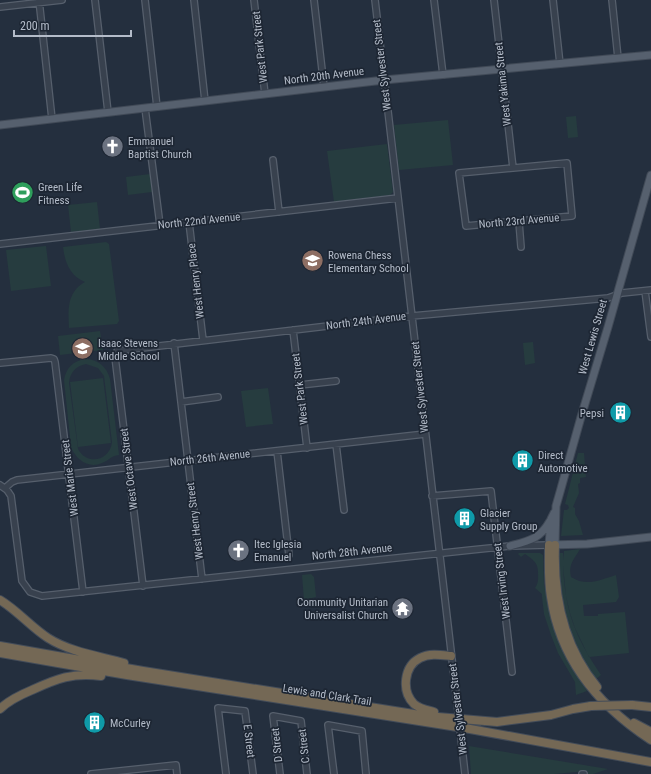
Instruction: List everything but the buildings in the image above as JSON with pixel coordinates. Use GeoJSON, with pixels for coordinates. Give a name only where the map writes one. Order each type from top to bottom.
{"type":"FeatureCollection","features":[{"type":"Feature","properties":{"kind":"highway"},"geometry":{"type":"LineString","coordinates":[[552,545],[556,590],[566,632],[573,650],[594,684],[605,697],[633,722],[651,732]]}},
{"type":"Feature","properties":{"kind":"highway"},"geometry":{"type":"LineString","coordinates":[[552,545],[549,570],[551,598],[560,634],[568,651],[579,671],[601,699],[625,721],[651,740]]}},
{"type":"Feature","properties":{"kind":"highway"},"geometry":{"type":"LineString","coordinates":[[0,600],[42,634],[56,642],[72,649],[134,666],[143,671]]}},
{"type":"Feature","properties":{"kind":"highway","name":"Lewis and Clark Trail"},"geometry":{"type":"LineString","coordinates":[[0,646],[143,671],[426,716],[497,722],[550,715],[591,706],[632,705],[651,707]]}},
{"type":"Feature","properties":{"kind":"highway","name":"Lewis and Clark Trail"},"geometry":{"type":"LineString","coordinates":[[0,653],[470,730],[651,762]]}},
{"type":"Feature","properties":{"kind":"highway"},"geometry":{"type":"LineString","coordinates":[[451,656],[425,656],[420,658],[411,666],[406,675],[406,685],[409,696],[415,705],[434,712],[515,720]]}},
{"type":"Feature","properties":{"kind":"highway"},"geometry":{"type":"LineString","coordinates":[[0,709],[20,695],[60,678],[82,674],[113,677],[127,675]]}},
{"type":"Feature","properties":{"kind":"main road","name":"North 20th Avenue"},"geometry":{"type":"LineString","coordinates":[[0,125],[384,80],[651,55]]}},
{"type":"Feature","properties":{"kind":"main road","name":"West Lewis Street"},"geometry":{"type":"LineString","coordinates":[[552,545],[551,519],[651,175]]}},
{"type":"Feature","properties":{"kind":"main road","name":"West Lewis Street"},"geometry":{"type":"LineString","coordinates":[[552,545],[556,506]]}},
{"type":"Feature","properties":{"kind":"main road"},"geometry":{"type":"LineString","coordinates":[[510,546],[538,536],[551,519]]}},
{"type":"Feature","properties":{"kind":"main road"},"geometry":{"type":"LineString","coordinates":[[552,545],[587,544],[651,537]]}},
{"type":"Feature","properties":{"kind":"street"},"geometry":{"type":"LineString","coordinates":[[0,7],[39,1],[62,0]]}},
{"type":"Feature","properties":{"kind":"street"},"geometry":{"type":"LineString","coordinates":[[95,0],[108,112]]}},
{"type":"Feature","properties":{"kind":"street"},"geometry":{"type":"LineString","coordinates":[[145,0],[157,107]]}},
{"type":"Feature","properties":{"kind":"street"},"geometry":{"type":"LineString","coordinates":[[194,0],[205,101]]}},
{"type":"Feature","properties":{"kind":"street","name":"West Park Street"},"geometry":{"type":"LineString","coordinates":[[254,0],[265,94]]}},
{"type":"Feature","properties":{"kind":"street"},"geometry":{"type":"LineString","coordinates":[[314,0],[324,87]]}},
{"type":"Feature","properties":{"kind":"street","name":"West Sylvester Street"},"geometry":{"type":"LineString","coordinates":[[375,0],[465,774]]}},
{"type":"Feature","properties":{"kind":"street"},"geometry":{"type":"LineString","coordinates":[[434,0],[443,75]]}},
{"type":"Feature","properties":{"kind":"street","name":"West Yakima Street"},"geometry":{"type":"LineString","coordinates":[[494,0],[513,168]]}},
{"type":"Feature","properties":{"kind":"street"},"geometry":{"type":"LineString","coordinates":[[553,0],[560,64]]}},
{"type":"Feature","properties":{"kind":"street"},"geometry":{"type":"LineString","coordinates":[[612,0],[618,58]]}},
{"type":"Feature","properties":{"kind":"street"},"geometry":{"type":"LineString","coordinates":[[39,1],[52,119]]}},
{"type":"Feature","properties":{"kind":"street"},"geometry":{"type":"LineString","coordinates":[[145,108],[160,226]]}},
{"type":"Feature","properties":{"kind":"street"},"geometry":{"type":"LineString","coordinates":[[273,160],[279,212]]}},
{"type":"Feature","properties":{"kind":"street","name":"North 23rd Avenue"},"geometry":{"type":"LineString","coordinates":[[566,163],[572,216],[466,226],[459,173],[513,168],[566,163]]}},
{"type":"Feature","properties":{"kind":"street","name":"North 22nd Avenue"},"geometry":{"type":"LineString","coordinates":[[0,244],[398,198]]}},
{"type":"Feature","properties":{"kind":"street","name":"West Henry Place"},"geometry":{"type":"LineString","coordinates":[[189,222],[203,340]]}},
{"type":"Feature","properties":{"kind":"street"},"geometry":{"type":"LineString","coordinates":[[518,222],[522,247]]}},
{"type":"Feature","properties":{"kind":"street"},"geometry":{"type":"LineString","coordinates":[[648,291],[651,337]]}},
{"type":"Feature","properties":{"kind":"street","name":"North 24th Avenue"},"geometry":{"type":"LineString","coordinates":[[116,352],[122,349],[412,316],[608,298],[616,295],[648,291]]}},
{"type":"Feature","properties":{"kind":"street","name":"West Park Street"},"geometry":{"type":"LineString","coordinates":[[293,330],[307,448]]}},
{"type":"Feature","properties":{"kind":"street","name":"West Henry Street"},"geometry":{"type":"LineString","coordinates":[[174,343],[202,579]]}},
{"type":"Feature","properties":{"kind":"street","name":"West Octave Street"},"geometry":{"type":"LineString","coordinates":[[116,352],[115,357],[143,586]]}},
{"type":"Feature","properties":{"kind":"street","name":"West Marie Street"},"geometry":{"type":"LineString","coordinates":[[0,363],[51,358],[54,359],[56,364],[83,592]]}},
{"type":"Feature","properties":{"kind":"street"},"geometry":{"type":"LineString","coordinates":[[300,385],[336,381]]}},
{"type":"Feature","properties":{"kind":"street"},"geometry":{"type":"LineString","coordinates":[[181,402],[218,397]]}},
{"type":"Feature","properties":{"kind":"street","name":"North 26th Avenue"},"geometry":{"type":"LineString","coordinates":[[3,487],[15,480],[425,434]]}},
{"type":"Feature","properties":{"kind":"street"},"geometry":{"type":"LineString","coordinates":[[336,444],[344,510]]}},
{"type":"Feature","properties":{"kind":"street"},"geometry":{"type":"LineString","coordinates":[[277,451],[289,555]]}},
{"type":"Feature","properties":{"kind":"street","name":"North 28th Avenue"},"geometry":{"type":"LineString","coordinates":[[3,487],[9,493],[12,500],[21,579],[25,587],[33,594],[45,596],[498,547],[552,545]]}},
{"type":"Feature","properties":{"kind":"street","name":"West Irving Street"},"geometry":{"type":"LineString","coordinates":[[432,496],[491,491],[512,672]]}},
{"type":"Feature","properties":{"kind":"street","name":"E Street"},"geometry":{"type":"LineString","coordinates":[[226,774],[218,708],[245,711],[253,774]]}},
{"type":"Feature","properties":{"kind":"street","name":"D Street"},"geometry":{"type":"LineString","coordinates":[[274,716],[280,774]]}},
{"type":"Feature","properties":{"kind":"street","name":"C Street"},"geometry":{"type":"LineString","coordinates":[[274,716],[301,721],[307,774]]}},
{"type":"Feature","properties":{"kind":"street"},"geometry":{"type":"LineString","coordinates":[[334,774],[328,725],[362,731],[366,774]]}},
{"type":"Feature","properties":{"kind":"street"},"geometry":{"type":"LineString","coordinates":[[92,774],[176,765],[177,774]]}},
{"type":"Feature","properties":{"kind":"green space"},"geometry":{"type":"Polygon","coordinates":[[[576,116],[578,137],[568,138],[566,117],[576,116]]]}},
{"type":"Feature","properties":{"kind":"green space"},"geometry":{"type":"Polygon","coordinates":[[[448,120],[453,165],[399,170],[394,125],[448,120]]]}},
{"type":"Feature","properties":{"kind":"green space"},"geometry":{"type":"Polygon","coordinates":[[[387,144],[393,192],[390,195],[334,202],[327,151],[387,144]]]}},
{"type":"Feature","properties":{"kind":"green space"},"geometry":{"type":"Polygon","coordinates":[[[150,174],[152,192],[128,195],[126,177],[150,174]]]}},
{"type":"Feature","properties":{"kind":"green space"},"geometry":{"type":"Polygon","coordinates":[[[97,202],[100,229],[71,232],[68,205],[97,202]]]}},
{"type":"Feature","properties":{"kind":"green space"},"geometry":{"type":"Polygon","coordinates":[[[106,242],[109,244],[119,321],[117,324],[69,328],[69,308],[72,296],[79,286],[85,282],[72,273],[67,264],[63,247],[106,242]]]}},
{"type":"Feature","properties":{"kind":"green space"},"geometry":{"type":"Polygon","coordinates":[[[46,246],[51,286],[11,291],[6,250],[46,246]]]}},
{"type":"Feature","properties":{"kind":"green space"},"geometry":{"type":"Polygon","coordinates":[[[100,331],[103,350],[60,355],[58,336],[100,331]]]}},
{"type":"Feature","properties":{"kind":"green space"},"geometry":{"type":"Polygon","coordinates":[[[533,342],[535,363],[525,365],[523,343],[533,342]]]}},
{"type":"Feature","properties":{"kind":"green space"},"geometry":{"type":"Polygon","coordinates":[[[85,359],[94,360],[101,364],[109,375],[119,455],[97,465],[84,462],[76,456],[71,447],[64,380],[66,372],[74,363],[85,359]],[[86,364],[79,366],[72,373],[69,383],[78,449],[87,458],[92,459],[98,459],[107,454],[112,442],[104,376],[98,368],[86,364]]]}},
{"type":"Feature","properties":{"kind":"green space"},"geometry":{"type":"Polygon","coordinates":[[[103,378],[111,443],[78,447],[70,382],[103,378]]]}},
{"type":"Feature","properties":{"kind":"green space"},"geometry":{"type":"Polygon","coordinates":[[[268,388],[273,424],[246,427],[241,391],[268,388]]]}},
{"type":"Feature","properties":{"kind":"green space"},"geometry":{"type":"Polygon","coordinates":[[[578,453],[584,453],[586,477],[580,478],[580,483],[578,484],[579,493],[573,507],[575,508],[575,514],[579,521],[583,535],[561,536],[564,510],[569,508],[568,505],[565,504],[578,453]]]}},
{"type":"Feature","properties":{"kind":"green space"},"geometry":{"type":"Polygon","coordinates":[[[580,549],[572,562],[570,573],[571,577],[582,582],[593,582],[616,575],[619,597],[616,602],[583,605],[584,616],[598,616],[598,614],[625,612],[629,653],[590,657],[601,675],[596,679],[578,650],[567,619],[563,604],[559,571],[559,553],[563,553],[563,560],[564,551],[580,549]],[[563,565],[564,582],[566,595],[563,565]]]}},
{"type":"Feature","properties":{"kind":"green space"},"geometry":{"type":"Polygon","coordinates":[[[540,553],[543,555],[544,585],[553,624],[565,655],[587,691],[576,695],[575,682],[558,653],[551,635],[544,614],[542,594],[535,588],[538,580],[537,566],[528,556],[525,554],[521,557],[518,554],[540,553]]]}},
{"type":"Feature","properties":{"kind":"green space"},"geometry":{"type":"Polygon","coordinates":[[[311,574],[314,577],[316,597],[304,600],[302,575],[311,574]]]}},
{"type":"Feature","properties":{"kind":"green space"},"geometry":{"type":"Polygon","coordinates":[[[469,746],[608,769],[593,774],[588,774],[588,771],[554,774],[471,774],[469,746]]]}},
{"type":"Feature","properties":{"kind":"place","name":"Emmanuel Baptist Church"},"geometry":{"type":"Point","coordinates":[113,147]}},
{"type":"Feature","properties":{"kind":"place","name":"Green Life Fitness"},"geometry":{"type":"Point","coordinates":[23,193]}},
{"type":"Feature","properties":{"kind":"place","name":"Rowena Chess Elementary School"},"geometry":{"type":"Point","coordinates":[313,261]}},
{"type":"Feature","properties":{"kind":"place","name":"Isaac Stevens Middle School"},"geometry":{"type":"Point","coordinates":[83,349]}},
{"type":"Feature","properties":{"kind":"place","name":"Pepsi"},"geometry":{"type":"Point","coordinates":[620,413]}},
{"type":"Feature","properties":{"kind":"place","name":"Direct Automotive"},"geometry":{"type":"Point","coordinates":[523,461]}},
{"type":"Feature","properties":{"kind":"place","name":"Glacier Supply Group"},"geometry":{"type":"Point","coordinates":[464,519]}},
{"type":"Feature","properties":{"kind":"place","name":"Itec Iglesia Emanuel"},"geometry":{"type":"Point","coordinates":[238,550]}},
{"type":"Feature","properties":{"kind":"place","name":"Community Unitarian Universalist Church"},"geometry":{"type":"Point","coordinates":[403,608]}},
{"type":"Feature","properties":{"kind":"place","name":"McCurley"},"geometry":{"type":"Point","coordinates":[94,723]}}]}
